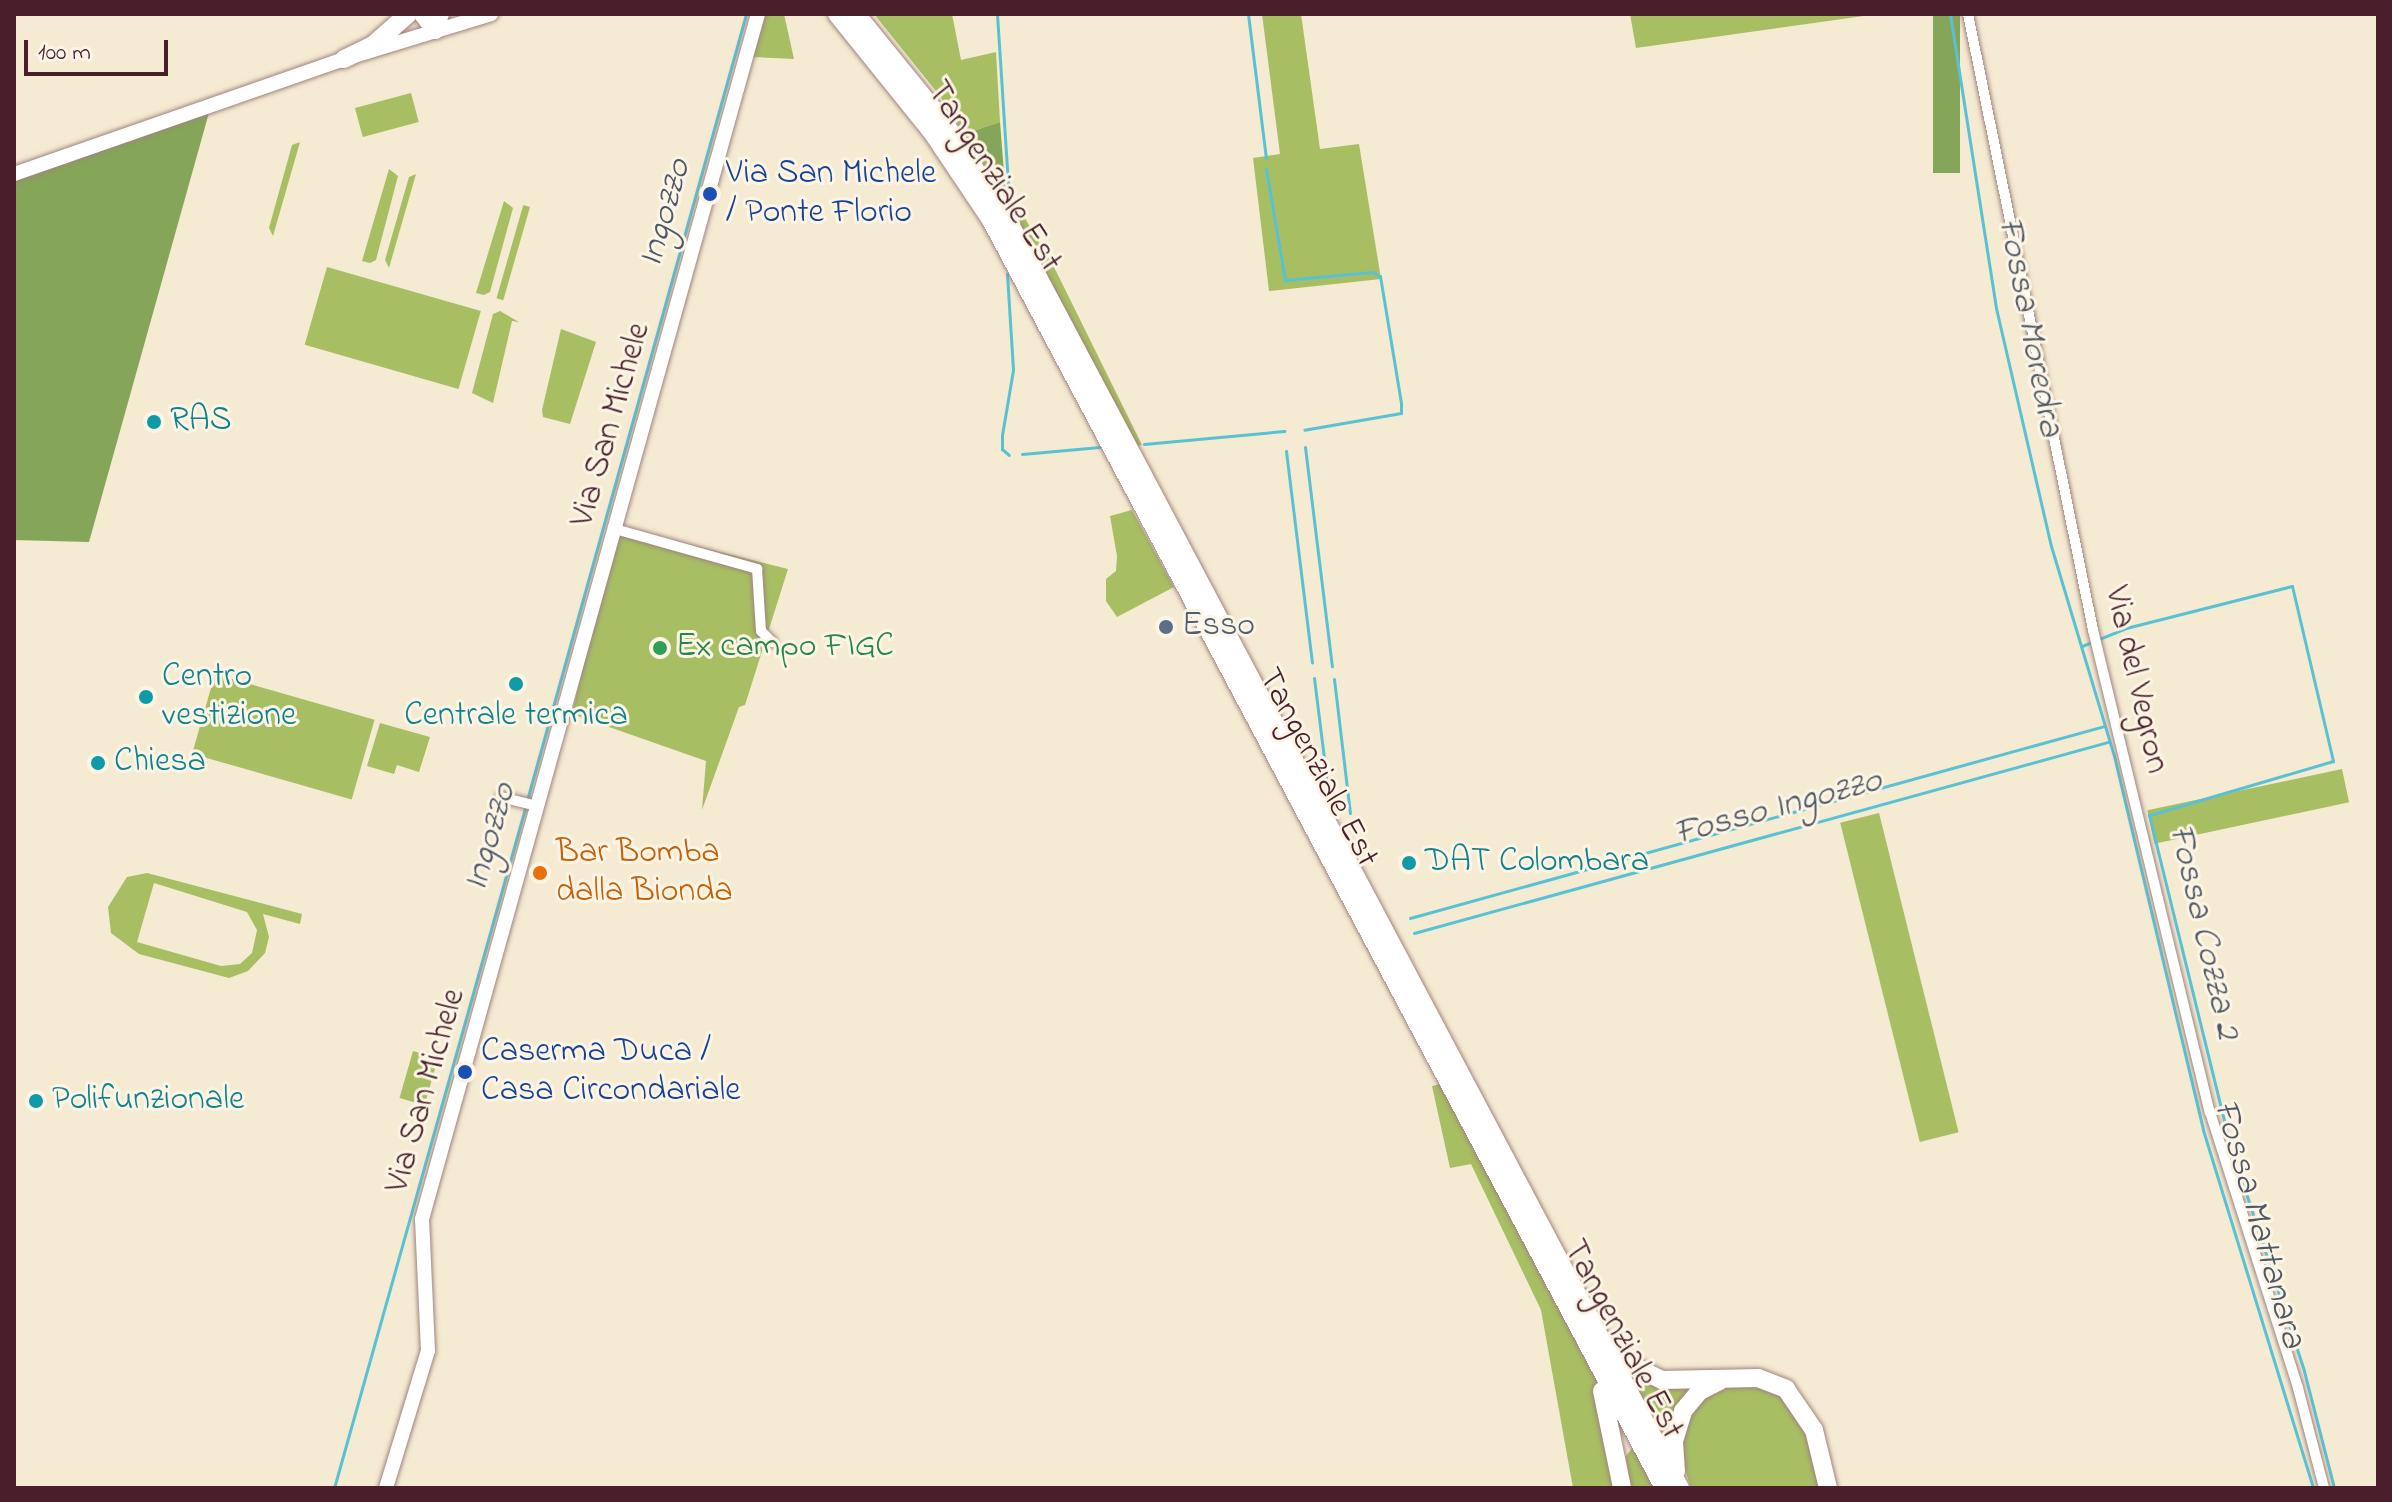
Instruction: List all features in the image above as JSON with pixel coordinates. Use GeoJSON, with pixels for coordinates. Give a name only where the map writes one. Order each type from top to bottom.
{"type":"FeatureCollection","features":[{"type":"Feature","properties":{"kind":"highway"},"geometry":{"type":"LineString","coordinates":[[344,59],[373,45],[408,14]]}},
{"type":"Feature","properties":{"kind":"highway"},"geometry":{"type":"LineString","coordinates":[[423,14],[438,22]]}},
{"type":"Feature","properties":{"kind":"highway","name":"Tangenziale Est"},"geometry":{"type":"LineString","coordinates":[[837,14],[932,132],[991,220],[1575,1321],[1674,1486]]}},
{"type":"Feature","properties":{"kind":"highway","name":"Tangenziale Est"},"geometry":{"type":"LineString","coordinates":[[856,14],[943,121],[1003,211],[1574,1287],[1674,1486]]}},
{"type":"Feature","properties":{"kind":"highway"},"geometry":{"type":"LineString","coordinates":[[1574,1287],[1622,1361],[1662,1380],[1758,1378],[1792,1396],[1814,1430],[1828,1488]]}},
{"type":"Feature","properties":{"kind":"highway"},"geometry":{"type":"LineString","coordinates":[[1575,1321],[1609,1411],[1622,1488]]}},
{"type":"Feature","properties":{"kind":"highway"},"geometry":{"type":"LineString","coordinates":[[1674,1486],[1674,1441],[1683,1411],[1700,1391],[1725,1379]]}},
{"type":"Feature","properties":{"kind":"street"},"geometry":{"type":"LineString","coordinates":[[14,174],[344,59],[438,22],[491,14]]}},
{"type":"Feature","properties":{"kind":"street","name":"Via San Michele"},"geometry":{"type":"LineString","coordinates":[[386,1488],[428,1351],[422,1219],[758,14]]}},
{"type":"Feature","properties":{"kind":"street","name":"Via del Vegron"},"geometry":{"type":"LineString","coordinates":[[1968,14],[2096,641],[2210,1112],[2298,1388],[2324,1488]]}},
{"type":"Feature","properties":{"kind":"street"},"geometry":{"type":"LineString","coordinates":[[615,529],[757,569],[761,631],[772,642]]}},
{"type":"Feature","properties":{"kind":"street"},"geometry":{"type":"LineString","coordinates":[[501,797],[535,806]]}},
{"type":"Feature","properties":{"kind":"green space"},"geometry":{"type":"Polygon","coordinates":[[[766,14],[784,14],[794,59],[753,57],[766,14]]]}},
{"type":"Feature","properties":{"kind":"green space"},"geometry":{"type":"Polygon","coordinates":[[[874,14],[952,14],[961,60],[996,52],[1000,122],[973,131],[1054,267],[1142,445],[1136,446],[1003,196],[940,96],[874,14]]]}},
{"type":"Feature","properties":{"kind":"green space"},"geometry":{"type":"Polygon","coordinates":[[[1262,14],[1301,14],[1320,149],[1359,144],[1381,279],[1269,291],[1253,158],[1280,154],[1262,14]]]}},
{"type":"Feature","properties":{"kind":"green space"},"geometry":{"type":"Polygon","coordinates":[[[1630,14],[1878,14],[1636,48],[1630,14]]]}},
{"type":"Feature","properties":{"kind":"green space"},"geometry":{"type":"Polygon","coordinates":[[[1933,14],[1960,14],[1960,173],[1933,173],[1933,14]]]}},
{"type":"Feature","properties":{"kind":"green space"},"geometry":{"type":"Polygon","coordinates":[[[411,93],[419,122],[363,137],[355,108],[411,93]]]}},
{"type":"Feature","properties":{"kind":"green space"},"geometry":{"type":"Polygon","coordinates":[[[210,109],[89,542],[14,540],[14,177],[210,109]]]}},
{"type":"Feature","properties":{"kind":"green space"},"geometry":{"type":"Polygon","coordinates":[[[1000,122],[1005,186],[973,131],[1000,122]]]}},
{"type":"Feature","properties":{"kind":"green space"},"geometry":{"type":"Polygon","coordinates":[[[300,142],[273,236],[269,228],[292,145],[300,142]]]}},
{"type":"Feature","properties":{"kind":"green space"},"geometry":{"type":"Polygon","coordinates":[[[389,169],[398,176],[376,260],[370,263],[362,261],[389,169]]]}},
{"type":"Feature","properties":{"kind":"green space"},"geometry":{"type":"Polygon","coordinates":[[[416,174],[389,268],[385,260],[409,177],[416,174]]]}},
{"type":"Feature","properties":{"kind":"green space"},"geometry":{"type":"Polygon","coordinates":[[[504,201],[513,208],[490,292],[484,295],[476,293],[504,201]]]}},
{"type":"Feature","properties":{"kind":"green space"},"geometry":{"type":"Polygon","coordinates":[[[523,205],[530,207],[503,300],[497,298],[523,205]]]}},
{"type":"Feature","properties":{"kind":"green space"},"geometry":{"type":"Polygon","coordinates":[[[327,267],[481,311],[458,389],[305,345],[327,267]]]}},
{"type":"Feature","properties":{"kind":"green space"},"geometry":{"type":"Polygon","coordinates":[[[500,311],[519,322],[512,321],[493,403],[472,393],[493,314],[500,311]]]}},
{"type":"Feature","properties":{"kind":"green space"},"geometry":{"type":"Polygon","coordinates":[[[561,329],[596,342],[570,424],[543,417],[542,410],[561,329]]]}},
{"type":"Feature","properties":{"kind":"green space"},"geometry":{"type":"Polygon","coordinates":[[[1132,510],[1174,587],[1117,617],[1106,601],[1106,579],[1116,571],[1117,556],[1110,516],[1132,510]]]}},
{"type":"Feature","properties":{"kind":"green space"},"geometry":{"type":"Polygon","coordinates":[[[624,528],[788,569],[745,705],[739,707],[702,810],[706,761],[572,714],[615,529],[624,528]]]}},
{"type":"Feature","properties":{"kind":"green space"},"geometry":{"type":"Polygon","coordinates":[[[215,674],[375,720],[352,800],[192,754],[215,674]]]}},
{"type":"Feature","properties":{"kind":"green space"},"geometry":{"type":"Polygon","coordinates":[[[380,723],[430,737],[419,772],[397,765],[394,774],[367,766],[380,723]]]}},
{"type":"Feature","properties":{"kind":"green space"},"geometry":{"type":"Polygon","coordinates":[[[2342,769],[2349,802],[2154,844],[2147,810],[2342,769]]]}},
{"type":"Feature","properties":{"kind":"green space"},"geometry":{"type":"Polygon","coordinates":[[[1879,813],[1959,1132],[1920,1142],[1840,823],[1879,813]]]}},
{"type":"Feature","properties":{"kind":"green space"},"geometry":{"type":"Polygon","coordinates":[[[147,873],[302,914],[300,924],[263,914],[269,937],[265,953],[248,971],[229,978],[139,954],[111,933],[108,907],[127,877],[147,873]],[[154,883],[137,942],[221,966],[240,964],[252,953],[257,930],[247,912],[154,883]]]}},
{"type":"Feature","properties":{"kind":"green space"},"geometry":{"type":"Polygon","coordinates":[[[413,1051],[438,1058],[424,1105],[399,1098],[413,1051]]]}},
{"type":"Feature","properties":{"kind":"green space"},"geometry":{"type":"Polygon","coordinates":[[[1441,1084],[1601,1389],[1617,1488],[1573,1488],[1541,1310],[1471,1164],[1450,1168],[1432,1086],[1441,1084]]]}},
{"type":"Feature","properties":{"kind":"green space"},"geometry":{"type":"Polygon","coordinates":[[[1633,1376],[1692,1385],[1666,1440],[1631,1380],[1633,1376]]]}},
{"type":"Feature","properties":{"kind":"green space"},"geometry":{"type":"Polygon","coordinates":[[[1743,1382],[1779,1392],[1799,1412],[1823,1488],[1691,1488],[1678,1448],[1695,1404],[1721,1385],[1743,1382]]]}},
{"type":"Feature","properties":{"kind":"green space"},"geometry":{"type":"Polygon","coordinates":[[[1633,1447],[1658,1488],[1630,1488],[1626,1456],[1633,1447]]]}},
{"type":"Feature","properties":{"kind":"waterway","name":"Ingozzo"},"geometry":{"type":"LineString","coordinates":[[527,800],[746,14]]}},
{"type":"Feature","properties":{"kind":"waterway","name":"Fosso Ingozzo"},"geometry":{"type":"LineString","coordinates":[[997,14],[1009,198]]}},
{"type":"Feature","properties":{"kind":"waterway"},"geometry":{"type":"LineString","coordinates":[[1248,14],[1266,158]]}},
{"type":"Feature","properties":{"kind":"waterway","name":"Fossa Mattanara"},"geometry":{"type":"LineString","coordinates":[[1950,14],[1996,308],[2051,546],[2115,760],[2203,1130],[2313,1488]]}},
{"type":"Feature","properties":{"kind":"waterway"},"geometry":{"type":"LineString","coordinates":[[1266,169],[1285,280],[1372,272],[1380,276],[1401,403],[1401,413],[1304,430]]}},
{"type":"Feature","properties":{"kind":"waterway","name":"Fosso Ingozzo"},"geometry":{"type":"LineString","coordinates":[[1007,274],[1013,370],[1002,449],[1009,455]]}},
{"type":"Feature","properties":{"kind":"waterway","name":"Fosso Ingozzo"},"geometry":{"type":"LineString","coordinates":[[1144,444],[1284,431]]}},
{"type":"Feature","properties":{"kind":"waterway","name":"Fosso Ingozzo"},"geometry":{"type":"LineString","coordinates":[[1022,454],[1100,447]]}},
{"type":"Feature","properties":{"kind":"waterway"},"geometry":{"type":"LineString","coordinates":[[1305,447],[1332,666]]}},
{"type":"Feature","properties":{"kind":"waterway","name":"Fosso Ingozzo"},"geometry":{"type":"LineString","coordinates":[[1286,451],[1312,662]]}},
{"type":"Feature","properties":{"kind":"waterway","name":"Fossa Cozza 2"},"geometry":{"type":"LineString","coordinates":[[2082,646],[2126,628],[2292,586],[2333,761],[2149,815],[2230,1144],[2304,1371],[2334,1488]]}},
{"type":"Feature","properties":{"kind":"waterway","name":"Fosso Ingozzo"},"geometry":{"type":"LineString","coordinates":[[1314,678],[1327,783]]}},
{"type":"Feature","properties":{"kind":"waterway"},"geometry":{"type":"LineString","coordinates":[[1334,679],[1350,813]]}},
{"type":"Feature","properties":{"kind":"waterway"},"geometry":{"type":"LineString","coordinates":[[1410,918],[2104,726]]}},
{"type":"Feature","properties":{"kind":"waterway","name":"Fosso Ingozzo"},"geometry":{"type":"LineString","coordinates":[[1414,933],[2108,742]]}},
{"type":"Feature","properties":{"kind":"waterway","name":"Ingozzo"},"geometry":{"type":"LineString","coordinates":[[334,1488],[525,808]]}},
{"type":"Feature","properties":{"kind":"place","name":"Via San Michele / Ponte Florio"},"geometry":{"type":"Point","coordinates":[710,194]}},
{"type":"Feature","properties":{"kind":"place","name":"RAS"},"geometry":{"type":"Point","coordinates":[154,422]}},
{"type":"Feature","properties":{"kind":"place","name":"Esso"},"geometry":{"type":"Point","coordinates":[1166,627]}},
{"type":"Feature","properties":{"kind":"place","name":"Ex campo FIGC"},"geometry":{"type":"Point","coordinates":[660,648]}},
{"type":"Feature","properties":{"kind":"place","name":"Centrale termica"},"geometry":{"type":"Point","coordinates":[516,684]}},
{"type":"Feature","properties":{"kind":"place","name":"Centro vestizione"},"geometry":{"type":"Point","coordinates":[146,697]}},
{"type":"Feature","properties":{"kind":"place","name":"Chiesa"},"geometry":{"type":"Point","coordinates":[98,763]}},
{"type":"Feature","properties":{"kind":"place","name":"DAT Colombara"},"geometry":{"type":"Point","coordinates":[1409,863]}},
{"type":"Feature","properties":{"kind":"place","name":"Bar Bomba dalla Bionda"},"geometry":{"type":"Point","coordinates":[540,873]}},
{"type":"Feature","properties":{"kind":"place","name":"Caserma Duca / Casa Circondariale"},"geometry":{"type":"Point","coordinates":[465,1072]}},
{"type":"Feature","properties":{"kind":"place","name":"Polifunzionale"},"geometry":{"type":"Point","coordinates":[36,1101]}},
{"type":"Feature","properties":{"kind":"water label","name":"Fossa Moredra"},"geometry":{"type":"Point","coordinates":[2029,327]}}]}
